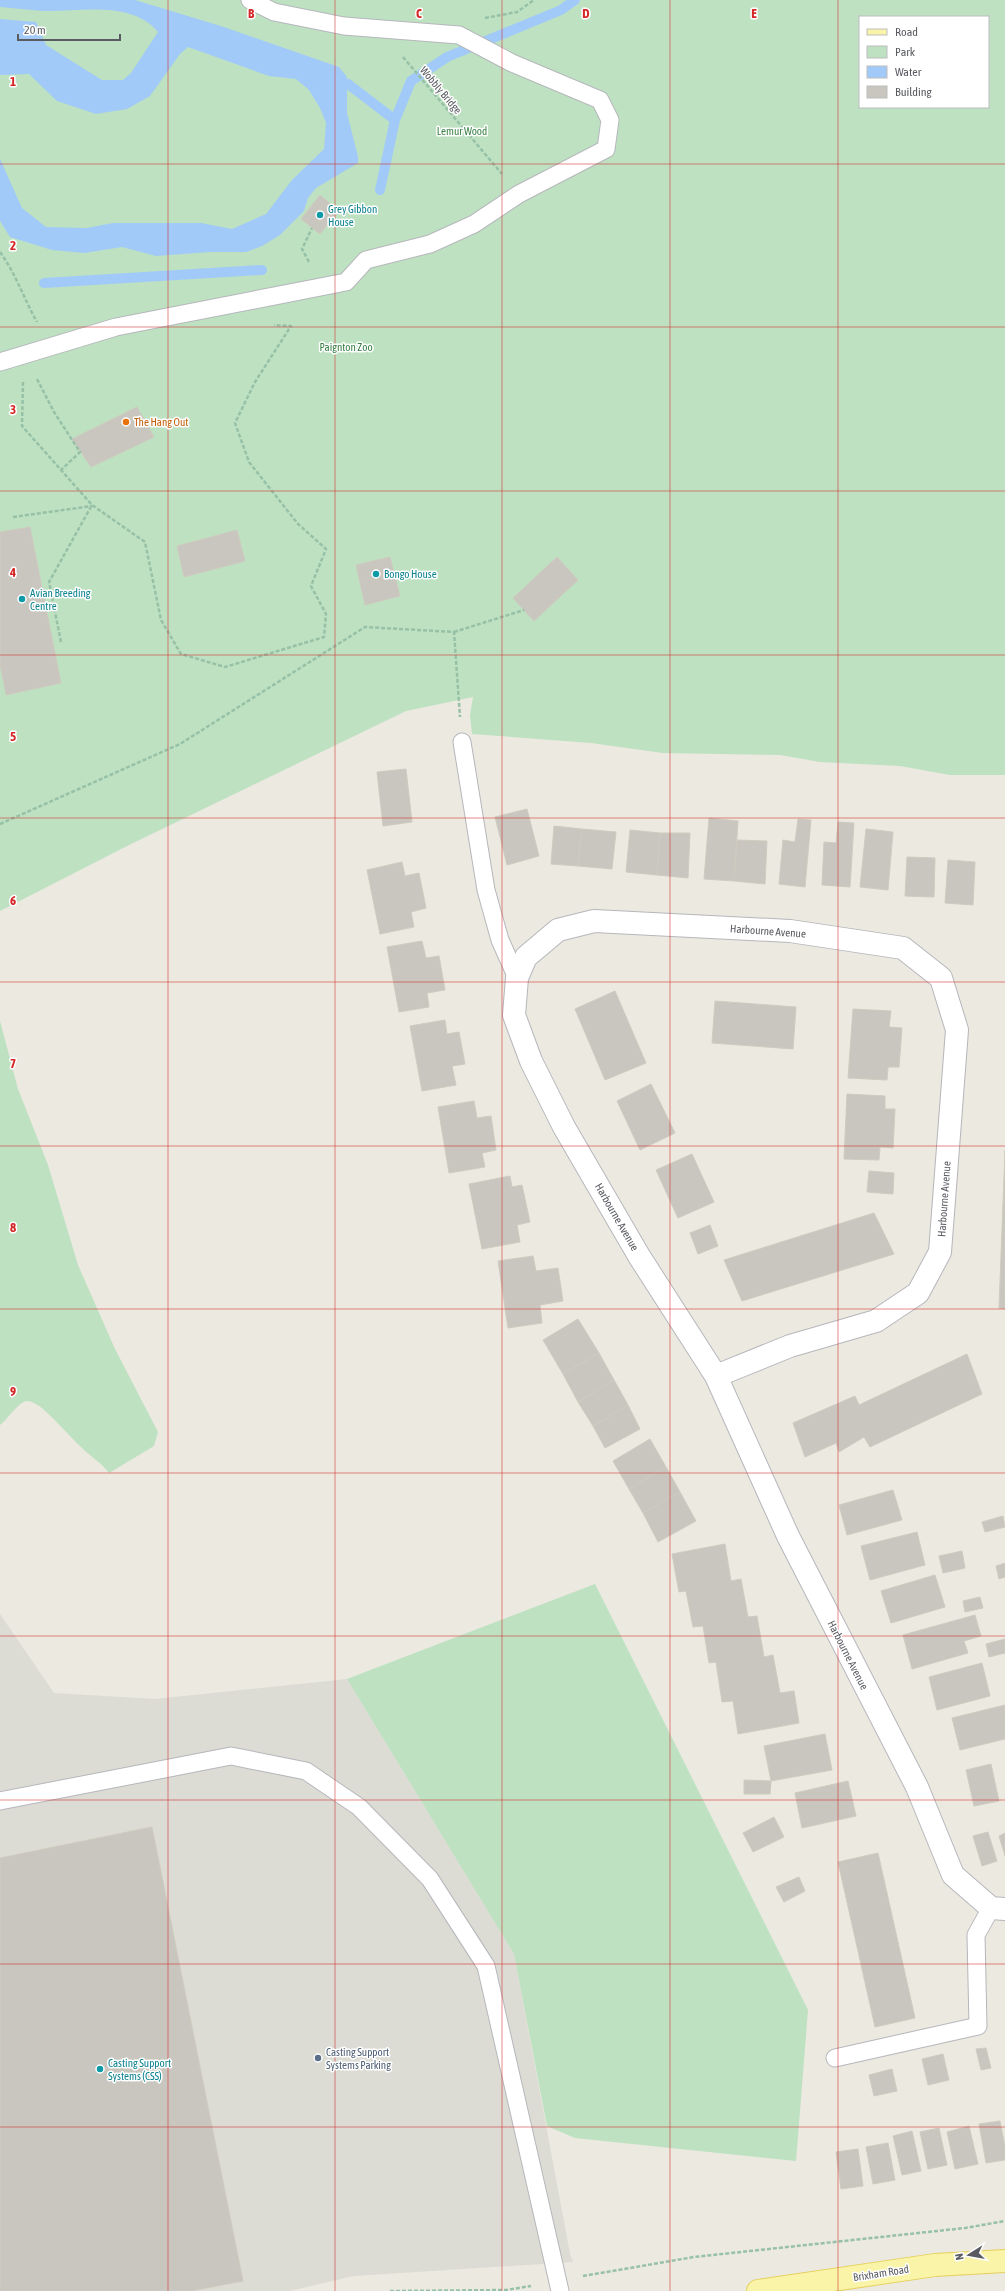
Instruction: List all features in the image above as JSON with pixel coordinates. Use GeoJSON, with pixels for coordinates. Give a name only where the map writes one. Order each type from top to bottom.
{"type":"FeatureCollection","features":[{"type":"Feature","properties":{"kind":"main road","name":"Brixham Road"},"geometry":{"type":"LineString","coordinates":[[758,2291],[935,2265],[1005,2261]]}},
{"type":"Feature","properties":{"kind":"street","name":"Harbourne Avenue"},"geometry":{"type":"LineString","coordinates":[[716,1376],[790,1346],[876,1321],[918,1293],[940,1252],[957,1030],[941,978],[903,948],[790,931],[594,921],[558,930],[526,957],[518,978],[514,1015],[531,1061],[564,1127],[639,1256],[716,1376],[788,1536],[917,1787],[953,1875],[998,1909]]}},
{"type":"Feature","properties":{"kind":"lane"},"geometry":{"type":"LineString","coordinates":[[0,362],[116,327],[346,282],[366,260],[424,246],[474,224],[519,194],[606,149],[610,120],[600,100],[501,57],[458,35],[344,26],[274,12],[250,0]]}},
{"type":"Feature","properties":{"kind":"lane"},"geometry":{"type":"LineString","coordinates":[[462,742],[486,890],[500,940],[518,978]]}},
{"type":"Feature","properties":{"kind":"lane"},"geometry":{"type":"LineString","coordinates":[[0,1801],[231,1756],[306,1771],[359,1807],[430,1879],[486,1966],[559,2286]]}},
{"type":"Feature","properties":{"kind":"lane"},"geometry":{"type":"LineString","coordinates":[[836,2058],[978,2026],[976,1935],[998,1909]]}},
{"type":"Feature","properties":{"kind":"path","name":"Wobbly Bridge"},"geometry":{"type":"LineString","coordinates":[[398,52],[519,194]]}},
{"type":"Feature","properties":{"kind":"path"},"geometry":{"type":"LineString","coordinates":[[312,228],[302,250],[323,286]]}},
{"type":"Feature","properties":{"kind":"path"},"geometry":{"type":"LineString","coordinates":[[0,252],[12,269],[22,296],[50,346]]}},
{"type":"Feature","properties":{"kind":"path"},"geometry":{"type":"LineString","coordinates":[[24,354],[22,426],[92,505],[145,542],[162,620],[181,654],[225,667],[324,637],[326,614],[311,586],[326,549],[298,524],[249,462],[235,423],[255,382],[291,326],[267,324]]}},
{"type":"Feature","properties":{"kind":"path"},"geometry":{"type":"LineString","coordinates":[[24,354],[54,412],[80,452],[61,470]]}},
{"type":"Feature","properties":{"kind":"path"},"geometry":{"type":"LineString","coordinates":[[13,517],[92,505]]}},
{"type":"Feature","properties":{"kind":"path"},"geometry":{"type":"LineString","coordinates":[[62,642],[49,582],[92,505]]}},
{"type":"Feature","properties":{"kind":"path"},"geometry":{"type":"LineString","coordinates":[[0,824],[180,744],[365,627],[454,632],[524,610]]}},
{"type":"Feature","properties":{"kind":"path"},"geometry":{"type":"LineString","coordinates":[[454,632],[462,742]]}},
{"type":"Feature","properties":{"kind":"path"},"geometry":{"type":"LineString","coordinates":[[390,2291],[506,2290],[559,2286],[694,2257],[965,2228],[1005,2221]]}},
{"type":"Feature","properties":{"kind":"shaded area"},"geometry":{"type":"Polygon","coordinates":[[[0,1614],[54,1693],[155,1699],[347,1679],[514,1954],[570,2254],[573,2262],[353,2276],[290,2291],[0,2291],[0,1614]]]}},
{"type":"Feature","properties":{"kind":"green space","name":"Paignton Zoo"},"geometry":{"type":"Polygon","coordinates":[[[0,0],[1005,0],[1005,775],[950,775],[900,766],[820,762],[780,755],[663,753],[591,743],[472,734],[470,715],[473,697],[406,711],[129,845],[0,911],[0,0]]]}},
{"type":"Feature","properties":{"kind":"green space"},"geometry":{"type":"Polygon","coordinates":[[[0,1021],[18,1089],[48,1165],[78,1265],[115,1349],[158,1432],[154,1446],[109,1473],[40,1406],[29,1401],[20,1404],[0,1425],[0,1021]]]}},
{"type":"Feature","properties":{"kind":"green space"},"geometry":{"type":"Polygon","coordinates":[[[595,1584],[808,2010],[796,2161],[575,2138],[547,2126],[514,1954],[347,1679],[595,1584]]]}},
{"type":"Feature","properties":{"kind":"water"},"geometry":{"type":"Polygon","coordinates":[[[0,0],[135,0],[224,27],[339,67],[347,77],[347,113],[358,157],[358,163],[316,188],[308,198],[304,211],[280,235],[262,246],[246,252],[210,252],[156,256],[122,247],[84,253],[52,250],[10,237],[0,221],[0,159],[22,208],[46,227],[87,228],[113,223],[201,223],[232,229],[266,214],[292,180],[324,149],[326,123],[320,108],[309,90],[296,79],[269,76],[188,47],[180,54],[150,96],[127,109],[96,114],[57,101],[29,74],[0,75],[0,19],[36,22],[46,45],[102,80],[123,80],[131,73],[158,32],[147,22],[134,15],[120,12],[105,10],[43,11],[0,7],[0,0]]]}},
{"type":"Feature","properties":{"kind":"building","name":"Grey Gibbon House"},"geometry":{"type":"Polygon","coordinates":[[[320,195],[339,211],[320,234],[301,219],[320,195]]]}},
{"type":"Feature","properties":{"kind":"building","name":"The Hang Out"},"geometry":{"type":"Polygon","coordinates":[[[137,407],[154,437],[91,467],[72,439],[137,407]]]}},
{"type":"Feature","properties":{"kind":"building","name":"Avian Breeding Centre"},"geometry":{"type":"Polygon","coordinates":[[[30,527],[61,683],[6,695],[0,665],[0,532],[30,527]]]}},
{"type":"Feature","properties":{"kind":"building"},"geometry":{"type":"Polygon","coordinates":[[[237,530],[245,561],[184,577],[177,546],[237,530]]]}},
{"type":"Feature","properties":{"kind":"building","name":"Bongo House"},"geometry":{"type":"Polygon","coordinates":[[[390,557],[400,596],[365,605],[356,565],[390,557]]]}},
{"type":"Feature","properties":{"kind":"building"},"geometry":{"type":"Polygon","coordinates":[[[557,557],[578,580],[534,621],[513,598],[557,557]]]}},
{"type":"Feature","properties":{"kind":"building"},"geometry":{"type":"Polygon","coordinates":[[[406,769],[412,822],[383,826],[377,772],[406,769]]]}},
{"type":"Feature","properties":{"kind":"building"},"geometry":{"type":"Polygon","coordinates":[[[527,809],[539,856],[507,865],[495,817],[527,809]]]}},
{"type":"Feature","properties":{"kind":"building"},"geometry":{"type":"Polygon","coordinates":[[[709,818],[738,821],[734,881],[704,879],[709,818]]]}},
{"type":"Feature","properties":{"kind":"building"},"geometry":{"type":"Polygon","coordinates":[[[798,819],[811,820],[805,887],[779,884],[783,840],[795,842],[798,819]]]}},
{"type":"Feature","properties":{"kind":"building"},"geometry":{"type":"Polygon","coordinates":[[[838,822],[854,823],[850,887],[822,885],[824,842],[836,843],[838,822]]]}},
{"type":"Feature","properties":{"kind":"building"},"geometry":{"type":"Polygon","coordinates":[[[554,826],[582,829],[578,866],[551,864],[554,826]]]}},
{"type":"Feature","properties":{"kind":"building"},"geometry":{"type":"Polygon","coordinates":[[[582,829],[616,832],[612,869],[578,866],[582,829]]]}},
{"type":"Feature","properties":{"kind":"building"},"geometry":{"type":"Polygon","coordinates":[[[866,829],[893,832],[888,890],[860,887],[866,829]]]}},
{"type":"Feature","properties":{"kind":"building"},"geometry":{"type":"Polygon","coordinates":[[[630,830],[660,833],[657,875],[626,872],[630,830]]]}},
{"type":"Feature","properties":{"kind":"building"},"geometry":{"type":"Polygon","coordinates":[[[660,833],[690,833],[688,878],[657,875],[660,833]]]}},
{"type":"Feature","properties":{"kind":"building"},"geometry":{"type":"Polygon","coordinates":[[[737,840],[767,841],[765,884],[734,881],[737,840]]]}},
{"type":"Feature","properties":{"kind":"building"},"geometry":{"type":"Polygon","coordinates":[[[907,857],[935,858],[934,897],[905,896],[907,857]]]}},
{"type":"Feature","properties":{"kind":"building"},"geometry":{"type":"Polygon","coordinates":[[[948,860],[975,862],[973,905],[945,903],[948,860]]]}},
{"type":"Feature","properties":{"kind":"building"},"geometry":{"type":"Polygon","coordinates":[[[402,862],[405,876],[419,873],[426,908],[411,912],[414,927],[380,934],[367,870],[402,862]]]}},
{"type":"Feature","properties":{"kind":"building"},"geometry":{"type":"Polygon","coordinates":[[[422,941],[426,958],[439,956],[445,990],[427,993],[429,1007],[399,1012],[387,947],[422,941]]]}},
{"type":"Feature","properties":{"kind":"building"},"geometry":{"type":"Polygon","coordinates":[[[615,991],[646,1063],[605,1080],[575,1009],[615,991]]]}},
{"type":"Feature","properties":{"kind":"building"},"geometry":{"type":"Polygon","coordinates":[[[715,1001],[796,1007],[793,1049],[712,1043],[715,1001]]]}},
{"type":"Feature","properties":{"kind":"building"},"geometry":{"type":"Polygon","coordinates":[[[853,1009],[891,1011],[889,1027],[902,1028],[899,1067],[888,1067],[887,1080],[848,1078],[853,1009]]]}},
{"type":"Feature","properties":{"kind":"building"},"geometry":{"type":"Polygon","coordinates":[[[445,1020],[447,1034],[459,1032],[465,1064],[452,1066],[456,1085],[422,1091],[410,1026],[445,1020]]]}},
{"type":"Feature","properties":{"kind":"building"},"geometry":{"type":"Polygon","coordinates":[[[651,1084],[675,1133],[640,1150],[617,1101],[651,1084]]]}},
{"type":"Feature","properties":{"kind":"building"},"geometry":{"type":"Polygon","coordinates":[[[847,1094],[885,1096],[885,1109],[895,1109],[893,1148],[880,1147],[879,1160],[844,1159],[847,1094]]]}},
{"type":"Feature","properties":{"kind":"building"},"geometry":{"type":"Polygon","coordinates":[[[474,1101],[477,1118],[491,1116],[496,1150],[482,1153],[485,1167],[449,1173],[438,1107],[474,1101]]]}},
{"type":"Feature","properties":{"kind":"building"},"geometry":{"type":"Polygon","coordinates":[[[1005,1150],[1005,1309],[999,1308],[1005,1150]]]}},
{"type":"Feature","properties":{"kind":"building"},"geometry":{"type":"Polygon","coordinates":[[[692,1154],[714,1202],[678,1218],[656,1170],[692,1154]]]}},
{"type":"Feature","properties":{"kind":"building"},"geometry":{"type":"Polygon","coordinates":[[[869,1171],[894,1173],[893,1194],[867,1192],[869,1171]]]}},
{"type":"Feature","properties":{"kind":"building"},"geometry":{"type":"Polygon","coordinates":[[[510,1176],[512,1187],[522,1185],[530,1222],[517,1225],[520,1242],[482,1249],[469,1184],[510,1176]]]}},
{"type":"Feature","properties":{"kind":"building"},"geometry":{"type":"Polygon","coordinates":[[[874,1213],[894,1254],[742,1301],[724,1260],[874,1213]]]}},
{"type":"Feature","properties":{"kind":"building"},"geometry":{"type":"Polygon","coordinates":[[[710,1225],[718,1246],[698,1254],[690,1233],[710,1225]]]}},
{"type":"Feature","properties":{"kind":"building"},"geometry":{"type":"Polygon","coordinates":[[[533,1256],[536,1271],[558,1268],[563,1301],[540,1305],[542,1323],[508,1328],[498,1261],[533,1256]]]}},
{"type":"Feature","properties":{"kind":"building"},"geometry":{"type":"Polygon","coordinates":[[[578,1319],[599,1353],[563,1374],[543,1340],[578,1319]]]}},
{"type":"Feature","properties":{"kind":"building"},"geometry":{"type":"Polygon","coordinates":[[[599,1353],[614,1380],[578,1402],[563,1374],[599,1353]]]}},
{"type":"Feature","properties":{"kind":"building"},"geometry":{"type":"Polygon","coordinates":[[[967,1354],[982,1394],[870,1447],[864,1437],[839,1452],[836,1443],[805,1457],[793,1423],[855,1396],[859,1405],[967,1354]]]}},
{"type":"Feature","properties":{"kind":"building"},"geometry":{"type":"Polygon","coordinates":[[[614,1380],[628,1405],[593,1426],[578,1402],[614,1380]]]}},
{"type":"Feature","properties":{"kind":"building"},"geometry":{"type":"Polygon","coordinates":[[[628,1405],[640,1429],[605,1448],[593,1426],[628,1405]]]}},
{"type":"Feature","properties":{"kind":"building"},"geometry":{"type":"Polygon","coordinates":[[[650,1439],[666,1467],[629,1489],[613,1461],[650,1439]]]}},
{"type":"Feature","properties":{"kind":"building"},"geometry":{"type":"Polygon","coordinates":[[[666,1467],[680,1492],[643,1513],[629,1489],[666,1467]]]}},
{"type":"Feature","properties":{"kind":"building"},"geometry":{"type":"Polygon","coordinates":[[[893,1490],[902,1520],[847,1535],[839,1505],[893,1490]]]}},
{"type":"Feature","properties":{"kind":"building"},"geometry":{"type":"Polygon","coordinates":[[[680,1492],[696,1521],[658,1542],[643,1513],[680,1492]]]}},
{"type":"Feature","properties":{"kind":"building"},"geometry":{"type":"Polygon","coordinates":[[[1003,1516],[1005,1527],[985,1532],[982,1522],[1003,1516]]]}},
{"type":"Feature","properties":{"kind":"building"},"geometry":{"type":"Polygon","coordinates":[[[917,1532],[925,1565],[870,1580],[861,1546],[917,1532]]]}},
{"type":"Feature","properties":{"kind":"building"},"geometry":{"type":"Polygon","coordinates":[[[725,1544],[731,1581],[741,1579],[748,1617],[757,1616],[764,1657],[773,1655],[780,1693],[794,1691],[799,1723],[738,1734],[733,1701],[722,1702],[716,1662],[709,1663],[703,1626],[693,1627],[686,1591],[679,1592],[672,1554],[725,1544]]]}},
{"type":"Feature","properties":{"kind":"building"},"geometry":{"type":"Polygon","coordinates":[[[962,1551],[965,1568],[943,1573],[939,1556],[962,1551]]]}},
{"type":"Feature","properties":{"kind":"building"},"geometry":{"type":"Polygon","coordinates":[[[1005,1563],[1005,1577],[999,1579],[996,1566],[1005,1563]]]}},
{"type":"Feature","properties":{"kind":"building"},"geometry":{"type":"Polygon","coordinates":[[[935,1575],[945,1607],[891,1623],[881,1591],[935,1575]]]}},
{"type":"Feature","properties":{"kind":"building"},"geometry":{"type":"Polygon","coordinates":[[[980,1597],[983,1608],[965,1612],[963,1601],[980,1597]]]}},
{"type":"Feature","properties":{"kind":"building"},"geometry":{"type":"Polygon","coordinates":[[[975,1615],[981,1636],[964,1641],[968,1653],[912,1669],[903,1635],[975,1615]]]}},
{"type":"Feature","properties":{"kind":"building"},"geometry":{"type":"Polygon","coordinates":[[[1005,1639],[1005,1653],[989,1657],[986,1644],[1005,1639]]]}},
{"type":"Feature","properties":{"kind":"building"},"geometry":{"type":"Polygon","coordinates":[[[982,1663],[990,1696],[937,1710],[929,1677],[982,1663]]]}},
{"type":"Feature","properties":{"kind":"building"},"geometry":{"type":"Polygon","coordinates":[[[1005,1705],[1005,1739],[960,1750],[952,1718],[1005,1705]]]}},
{"type":"Feature","properties":{"kind":"building"},"geometry":{"type":"Polygon","coordinates":[[[825,1734],[832,1770],[771,1781],[764,1746],[825,1734]]]}},
{"type":"Feature","properties":{"kind":"building"},"geometry":{"type":"Polygon","coordinates":[[[991,1764],[999,1801],[974,1806],[966,1770],[991,1764]]]}},
{"type":"Feature","properties":{"kind":"building"},"geometry":{"type":"Polygon","coordinates":[[[744,1780],[771,1781],[770,1794],[744,1794],[744,1780]]]}},
{"type":"Feature","properties":{"kind":"building"},"geometry":{"type":"Polygon","coordinates":[[[848,1781],[856,1816],[802,1828],[795,1793],[848,1781]]]}},
{"type":"Feature","properties":{"kind":"building"},"geometry":{"type":"Polygon","coordinates":[[[774,1817],[784,1837],[753,1852],[743,1833],[774,1817]]]}},
{"type":"Feature","properties":{"kind":"building","name":"Casting Support Systems (CSS)"},"geometry":{"type":"Polygon","coordinates":[[[152,1827],[243,2281],[191,2291],[0,2291],[0,1858],[152,1827]]]}},
{"type":"Feature","properties":{"kind":"building"},"geometry":{"type":"Polygon","coordinates":[[[988,1832],[997,1861],[982,1866],[973,1836],[988,1832]]]}},
{"type":"Feature","properties":{"kind":"building"},"geometry":{"type":"Polygon","coordinates":[[[1005,1833],[1005,1856],[999,1836],[1005,1833]]]}},
{"type":"Feature","properties":{"kind":"building"},"geometry":{"type":"Polygon","coordinates":[[[878,1853],[915,2018],[875,2027],[838,1862],[878,1853]]]}},
{"type":"Feature","properties":{"kind":"building"},"geometry":{"type":"Polygon","coordinates":[[[799,1877],[805,1891],[784,1902],[776,1887],[799,1877]]]}},
{"type":"Feature","properties":{"kind":"building"},"geometry":{"type":"Polygon","coordinates":[[[986,2048],[991,2068],[981,2070],[976,2049],[986,2048]]]}},
{"type":"Feature","properties":{"kind":"building"},"geometry":{"type":"Polygon","coordinates":[[[943,2054],[949,2080],[928,2085],[922,2059],[943,2054]]]}},
{"type":"Feature","properties":{"kind":"building"},"geometry":{"type":"Polygon","coordinates":[[[892,2069],[897,2091],[874,2096],[869,2075],[892,2069]]]}},
{"type":"Feature","properties":{"kind":"building"},"geometry":{"type":"Polygon","coordinates":[[[1000,2121],[1005,2146],[1005,2160],[986,2163],[979,2124],[1000,2121]]]}},
{"type":"Feature","properties":{"kind":"building"},"geometry":{"type":"Polygon","coordinates":[[[969,2126],[978,2164],[955,2169],[947,2132],[969,2126]]]}},
{"type":"Feature","properties":{"kind":"building"},"geometry":{"type":"Polygon","coordinates":[[[939,2128],[947,2165],[928,2169],[920,2132],[939,2128]]]}},
{"type":"Feature","properties":{"kind":"building"},"geometry":{"type":"Polygon","coordinates":[[[912,2131],[921,2171],[902,2175],[893,2136],[912,2131]]]}},
{"type":"Feature","properties":{"kind":"building"},"geometry":{"type":"Polygon","coordinates":[[[888,2143],[895,2180],[873,2184],[866,2147],[888,2143]]]}},
{"type":"Feature","properties":{"kind":"building"},"geometry":{"type":"Polygon","coordinates":[[[858,2149],[863,2186],[841,2189],[836,2152],[858,2149]]]}},
{"type":"Feature","properties":{"kind":"waterway"},"geometry":{"type":"LineString","coordinates":[[348,84],[395,120],[411,81],[447,57],[561,10],[575,0]]}},
{"type":"Feature","properties":{"kind":"waterway"},"geometry":{"type":"LineString","coordinates":[[380,190],[395,120]]}},
{"type":"Feature","properties":{"kind":"waterway"},"geometry":{"type":"LineString","coordinates":[[44,283],[262,270]]}},
{"type":"Feature","properties":{"kind":"place","name":"Grey Gibbon House"},"geometry":{"type":"Point","coordinates":[320,215]}},
{"type":"Feature","properties":{"kind":"place","name":"The Hang Out"},"geometry":{"type":"Point","coordinates":[126,422]}},
{"type":"Feature","properties":{"kind":"place","name":"Bongo House"},"geometry":{"type":"Point","coordinates":[376,574]}},
{"type":"Feature","properties":{"kind":"place","name":"Avian Breeding Centre"},"geometry":{"type":"Point","coordinates":[22,599]}},
{"type":"Feature","properties":{"kind":"place","name":"Casting Support Systems Parking"},"geometry":{"type":"Point","coordinates":[318,2058]}},
{"type":"Feature","properties":{"kind":"place","name":"Casting Support Systems (CSS)"},"geometry":{"type":"Point","coordinates":[100,2069]}},
{"type":"Feature","properties":{"kind":"park label","name":"Lemur Wood"},"geometry":{"type":"Point","coordinates":[462,131]}}]}
